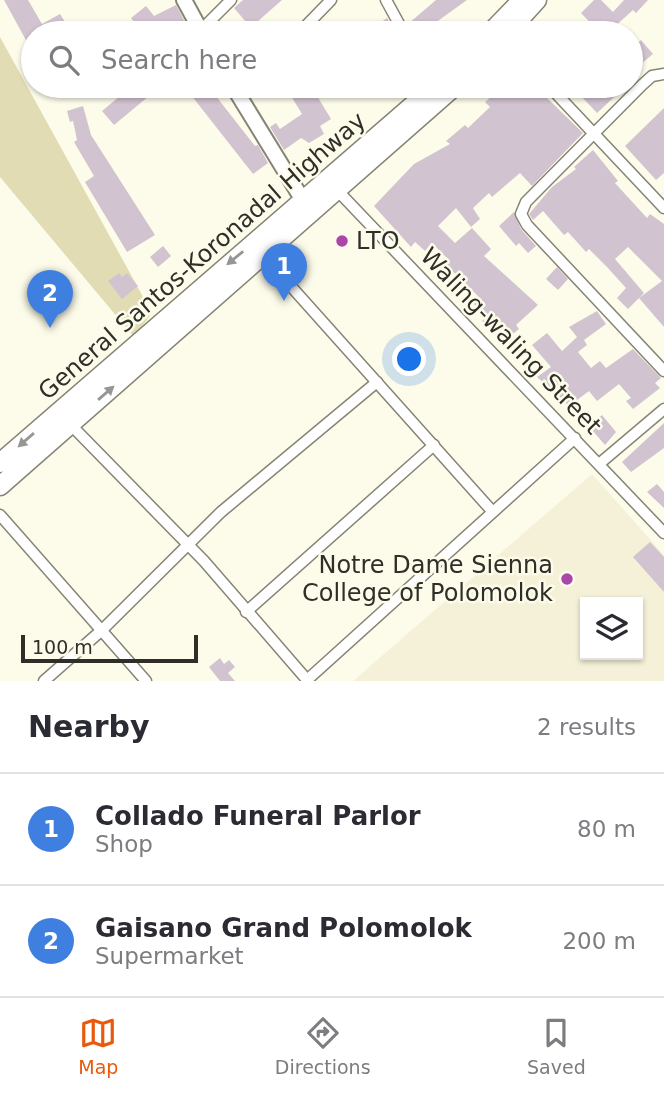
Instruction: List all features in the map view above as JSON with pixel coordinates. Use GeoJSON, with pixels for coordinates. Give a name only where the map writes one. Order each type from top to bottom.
{"type":"FeatureCollection","features":[{"type":"Feature","properties":{"kind":"highway"},"geometry":{"type":"LineString","coordinates":[[506,21],[522,0]]}},
{"type":"Feature","properties":{"kind":"highway"},"geometry":{"type":"LineString","coordinates":[[511,21],[537,0]]}},
{"type":"Feature","properties":{"kind":"highway","name":"General Santos-Koronadal Highway"},"geometry":{"type":"LineString","coordinates":[[331,185],[420,98]]}},
{"type":"Feature","properties":{"kind":"highway","name":"General Santos-Koronadal Highway"},"geometry":{"type":"LineString","coordinates":[[0,463],[331,185],[440,98]]}},
{"type":"Feature","properties":{"kind":"highway","name":"General Santos-Koronadal Highway"},"geometry":{"type":"LineString","coordinates":[[0,486],[262,254],[306,206]]}},
{"type":"Feature","properties":{"kind":"street"},"geometry":{"type":"LineString","coordinates":[[184,0],[196,21]]}},
{"type":"Feature","properties":{"kind":"street"},"geometry":{"type":"LineString","coordinates":[[212,21],[231,0]]}},
{"type":"Feature","properties":{"kind":"street"},"geometry":{"type":"LineString","coordinates":[[311,21],[331,0]]}},
{"type":"Feature","properties":{"kind":"street"},"geometry":{"type":"LineString","coordinates":[[386,0],[397,21]]}},
{"type":"Feature","properties":{"kind":"street"},"geometry":{"type":"LineString","coordinates":[[643,85],[652,76],[664,74]]}},
{"type":"Feature","properties":{"kind":"street"},"geometry":{"type":"LineString","coordinates":[[244,98],[306,206]]}},
{"type":"Feature","properties":{"kind":"street"},"geometry":{"type":"LineString","coordinates":[[561,98],[664,208]]}},
{"type":"Feature","properties":{"kind":"street"},"geometry":{"type":"LineString","coordinates":[[630,98],[526,202],[521,214],[527,225],[664,371]]}},
{"type":"Feature","properties":{"kind":"street","name":"Waling-waling Street"},"geometry":{"type":"LineString","coordinates":[[331,185],[664,533]]}},
{"type":"Feature","properties":{"kind":"street"},"geometry":{"type":"LineString","coordinates":[[262,254],[492,511]]}},
{"type":"Feature","properties":{"kind":"street"},"geometry":{"type":"LineString","coordinates":[[44,681],[102,630],[221,512],[377,382]]}},
{"type":"Feature","properties":{"kind":"street"},"geometry":{"type":"LineString","coordinates":[[599,464],[664,409]]}},
{"type":"Feature","properties":{"kind":"street"},"geometry":{"type":"LineString","coordinates":[[70,424],[188,546],[308,680],[575,438]]}},
{"type":"Feature","properties":{"kind":"street"},"geometry":{"type":"LineString","coordinates":[[246,612],[434,445]]}},
{"type":"Feature","properties":{"kind":"street"},"geometry":{"type":"LineString","coordinates":[[0,515],[146,681]]}},
{"type":"Feature","properties":{"kind":"shaded area"},"geometry":{"type":"Polygon","coordinates":[[[0,37],[21,75],[21,98],[34,98],[152,313],[134,337],[0,177],[0,37]]]}},
{"type":"Feature","properties":{"kind":"shaded area","name":"Notre Dame Sienna College of Polomolok"},"geometry":{"type":"Polygon","coordinates":[[[592,474],[664,555],[664,681],[353,681],[592,474]]]}},
{"type":"Feature","properties":{"kind":"building"},"geometry":{"type":"Polygon","coordinates":[[[4,0],[28,0],[40,21],[21,21],[21,31],[4,0]]]}},
{"type":"Feature","properties":{"kind":"building"},"geometry":{"type":"Polygon","coordinates":[[[243,0],[282,0],[258,21],[245,21],[234,8],[243,0]]]}},
{"type":"Feature","properties":{"kind":"building"},"geometry":{"type":"Polygon","coordinates":[[[436,0],[467,0],[438,21],[412,21],[436,0]]]}},
{"type":"Feature","properties":{"kind":"building"},"geometry":{"type":"Polygon","coordinates":[[[594,0],[601,0],[613,12],[624,0],[648,0],[636,13],[633,10],[621,21],[589,21],[581,13],[594,0]]]}},
{"type":"Feature","properties":{"kind":"building"},"geometry":{"type":"Polygon","coordinates":[[[176,5],[184,21],[133,21],[131,18],[146,6],[154,16],[176,5]]]}},
{"type":"Feature","properties":{"kind":"building"},"geometry":{"type":"Polygon","coordinates":[[[60,14],[64,21],[47,21],[60,14]]]}},
{"type":"Feature","properties":{"kind":"building"},"geometry":{"type":"Polygon","coordinates":[[[643,42],[653,54],[643,62],[643,42]]]}},
{"type":"Feature","properties":{"kind":"building"},"geometry":{"type":"Polygon","coordinates":[[[118,98],[147,98],[114,125],[102,111],[118,98]]]}},
{"type":"Feature","properties":{"kind":"building"},"geometry":{"type":"Polygon","coordinates":[[[193,98],[217,98],[255,146],[258,145],[268,163],[253,174],[193,98]]]}},
{"type":"Feature","properties":{"kind":"building"},"geometry":{"type":"Polygon","coordinates":[[[292,98],[318,98],[331,119],[320,126],[324,134],[309,143],[301,138],[284,150],[270,127],[276,123],[280,129],[302,114],[292,98]]]}},
{"type":"Feature","properties":{"kind":"building"},"geometry":{"type":"Polygon","coordinates":[[[490,98],[547,98],[583,133],[532,186],[520,173],[492,197],[489,193],[473,208],[480,219],[471,227],[456,208],[438,226],[455,243],[472,228],[491,249],[484,256],[538,305],[516,325],[519,329],[504,341],[482,321],[486,317],[472,302],[478,296],[451,270],[448,273],[441,266],[448,259],[432,243],[425,251],[415,242],[411,247],[374,206],[414,164],[450,144],[446,141],[465,125],[468,128],[490,107],[485,102],[490,98]]]}},
{"type":"Feature","properties":{"kind":"building"},"geometry":{"type":"Polygon","coordinates":[[[583,98],[613,98],[597,113],[583,98]]]}},
{"type":"Feature","properties":{"kind":"building"},"geometry":{"type":"Polygon","coordinates":[[[83,106],[91,135],[155,235],[127,252],[85,182],[94,176],[74,142],[77,140],[73,121],[70,122],[67,111],[83,106]]]}},
{"type":"Feature","properties":{"kind":"building"},"geometry":{"type":"Polygon","coordinates":[[[664,108],[664,173],[656,180],[625,146],[664,108]]]}},
{"type":"Feature","properties":{"kind":"building"},"geometry":{"type":"Polygon","coordinates":[[[593,150],[618,181],[615,183],[647,218],[650,214],[664,224],[664,327],[639,298],[628,309],[617,298],[626,288],[589,249],[586,252],[568,232],[564,235],[543,211],[533,220],[529,214],[552,187],[576,169],[574,167],[593,150]],[[628,247],[615,259],[644,293],[639,298],[662,281],[628,247]]]}},
{"type":"Feature","properties":{"kind":"building"},"geometry":{"type":"Polygon","coordinates":[[[514,212],[521,229],[536,246],[528,253],[519,243],[516,246],[499,226],[514,212]]]}},
{"type":"Feature","properties":{"kind":"building"},"geometry":{"type":"Polygon","coordinates":[[[163,246],[171,256],[158,267],[150,257],[163,246]]]}},
{"type":"Feature","properties":{"kind":"building"},"geometry":{"type":"Polygon","coordinates":[[[557,267],[568,279],[558,290],[546,279],[557,267]]]}},
{"type":"Feature","properties":{"kind":"building"},"geometry":{"type":"Polygon","coordinates":[[[119,273],[122,277],[127,273],[138,286],[122,299],[108,281],[119,273]]]}},
{"type":"Feature","properties":{"kind":"building"},"geometry":{"type":"Polygon","coordinates":[[[597,311],[606,324],[584,340],[587,345],[578,352],[591,368],[600,361],[606,368],[633,349],[661,378],[655,383],[660,388],[633,409],[626,401],[631,398],[619,384],[597,401],[589,391],[569,406],[537,377],[551,367],[532,345],[547,333],[562,351],[577,337],[569,327],[597,311]]]}},
{"type":"Feature","properties":{"kind":"building"},"geometry":{"type":"Polygon","coordinates":[[[602,415],[616,432],[605,445],[592,430],[597,426],[594,422],[602,415]]]}},
{"type":"Feature","properties":{"kind":"building"},"geometry":{"type":"Polygon","coordinates":[[[664,423],[664,448],[631,472],[622,462],[664,423]]]}},
{"type":"Feature","properties":{"kind":"building"},"geometry":{"type":"Polygon","coordinates":[[[657,484],[664,492],[664,508],[647,492],[657,484]]]}},
{"type":"Feature","properties":{"kind":"building"},"geometry":{"type":"Polygon","coordinates":[[[650,542],[664,557],[664,592],[633,557],[650,542]]]}},
{"type":"Feature","properties":{"kind":"building"},"geometry":{"type":"Polygon","coordinates":[[[220,658],[224,664],[229,660],[235,667],[228,673],[235,681],[220,681],[209,667],[220,658]]]}},
{"type":"Feature","properties":{"kind":"place","name":"LTO"},"geometry":{"type":"Point","coordinates":[342,241]}},
{"type":"Feature","properties":{"kind":"place","name":"Collado Funeral Parlor"},"geometry":{"type":"Point","coordinates":[284,301]}},
{"type":"Feature","properties":{"kind":"place","name":"Gaisano Grand Polomolok"},"geometry":{"type":"Point","coordinates":[50,328]}},
{"type":"Feature","properties":{"kind":"place","name":"Notre Dame Sienna College of Polomolok"},"geometry":{"type":"Point","coordinates":[567,579]}}]}
